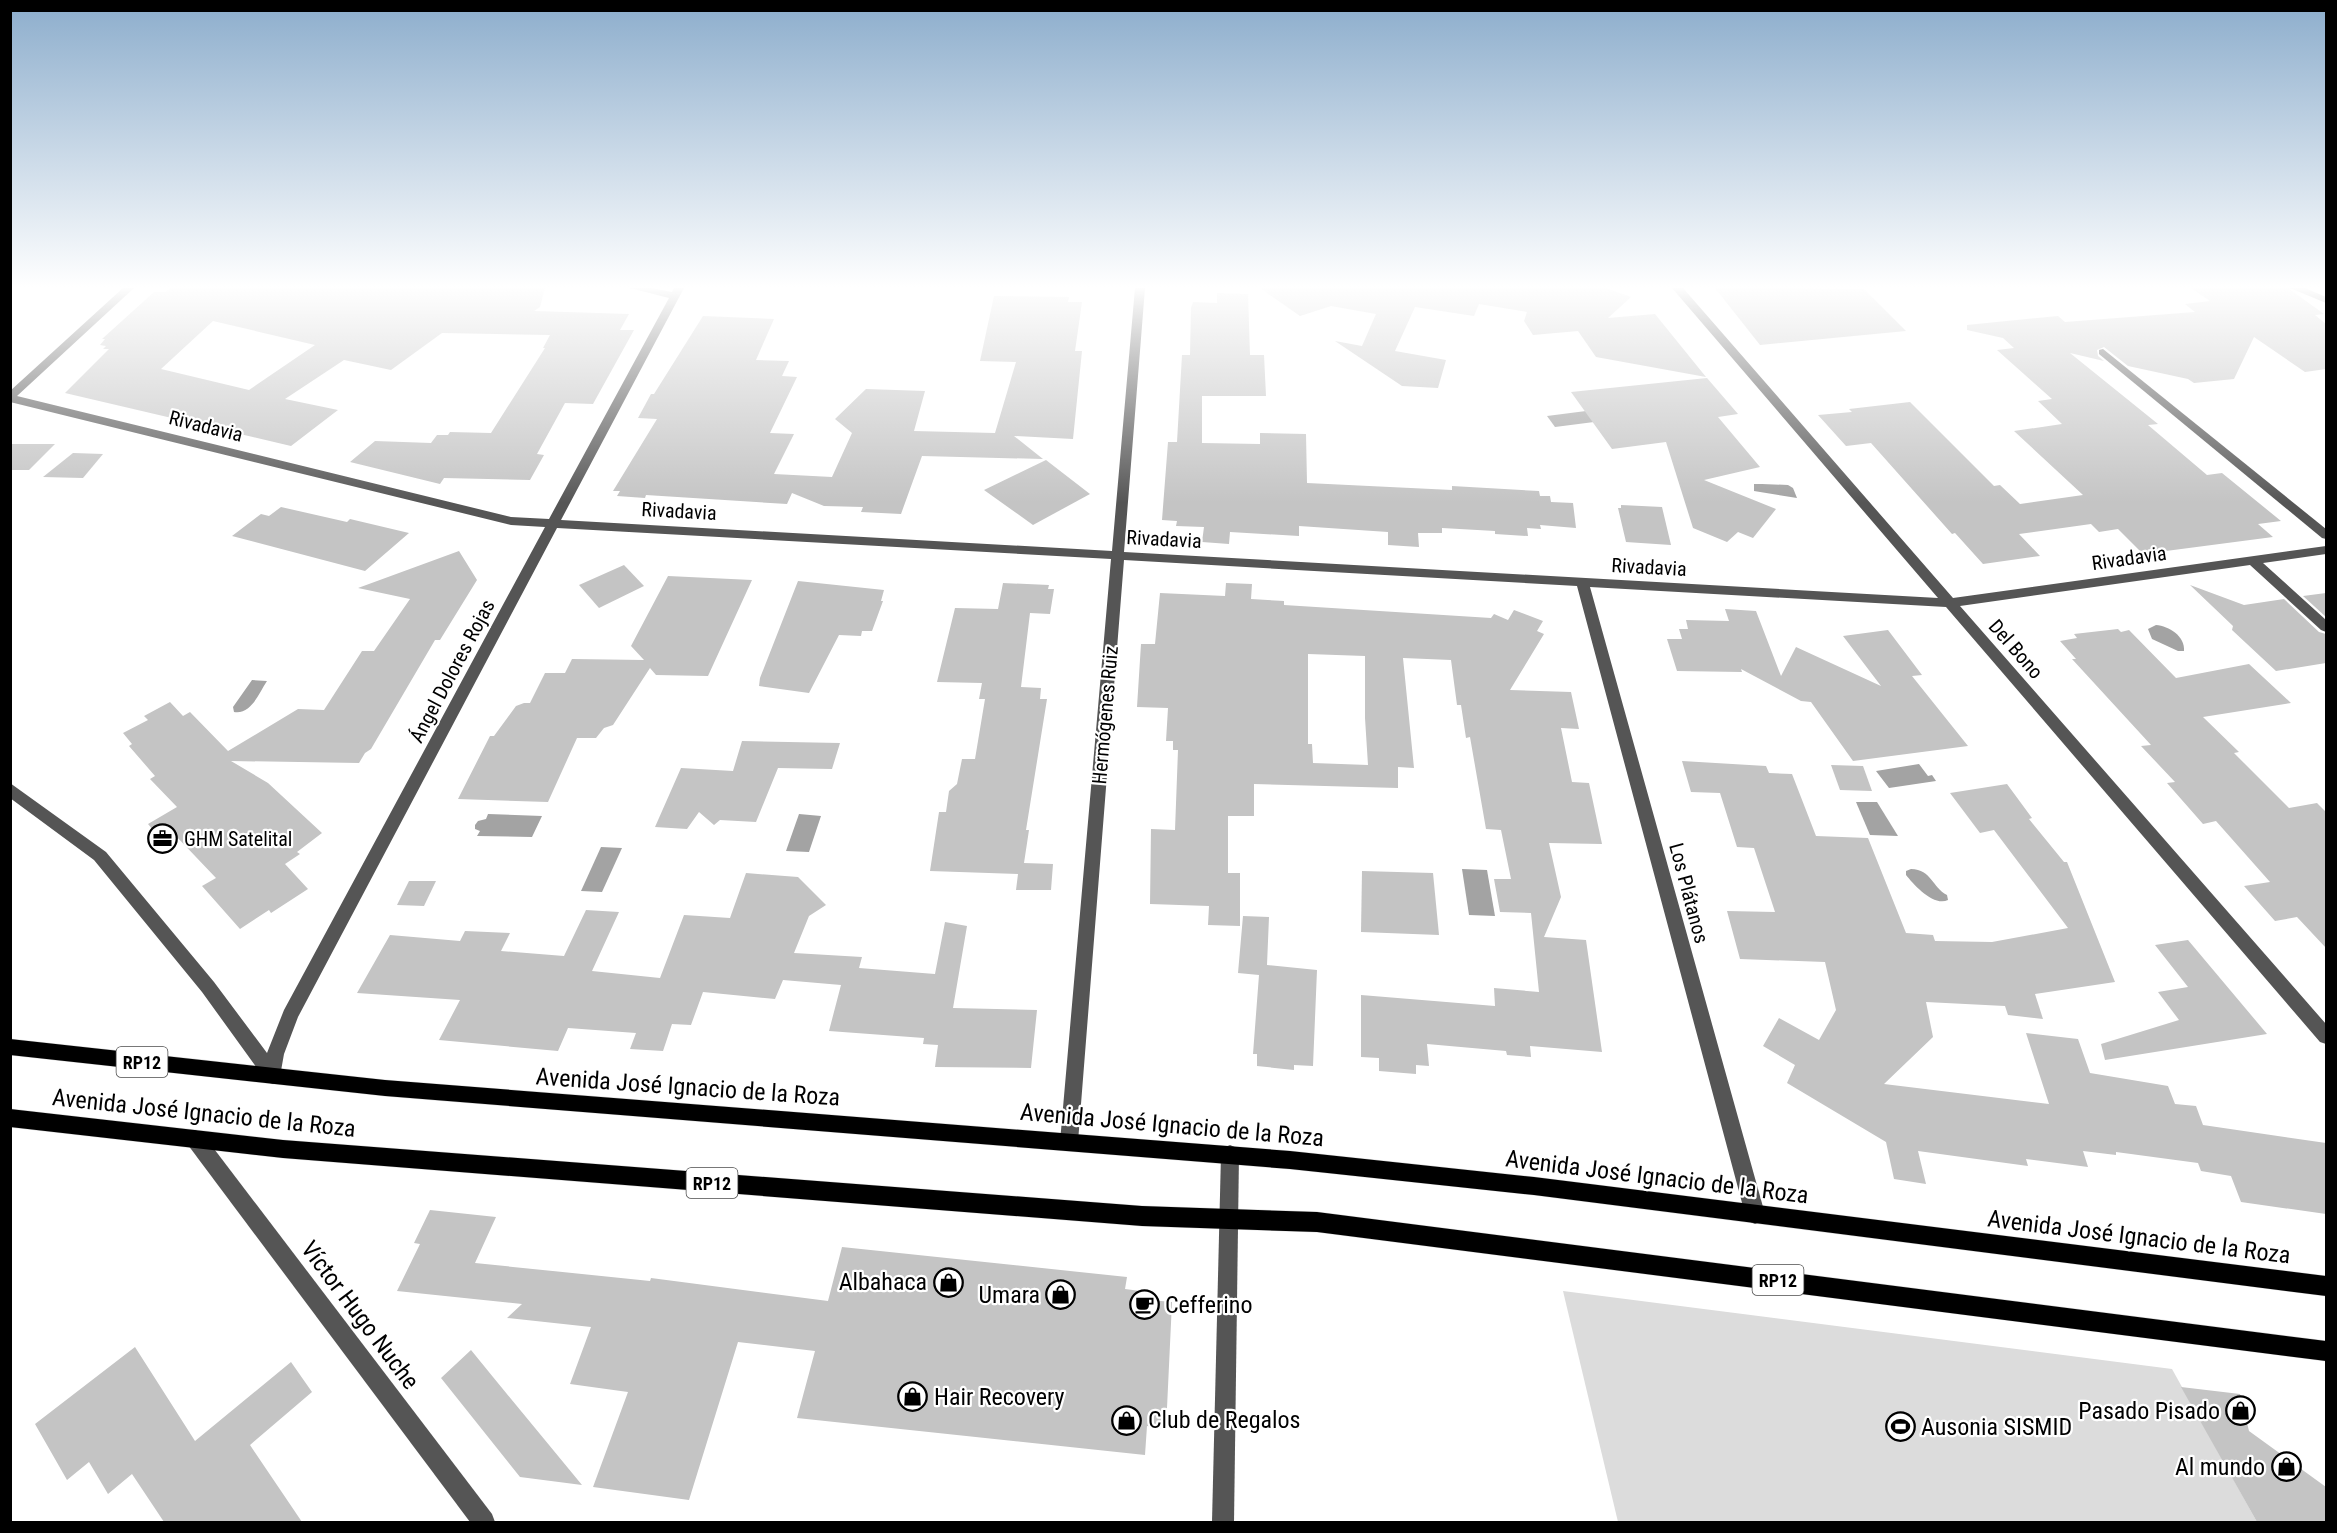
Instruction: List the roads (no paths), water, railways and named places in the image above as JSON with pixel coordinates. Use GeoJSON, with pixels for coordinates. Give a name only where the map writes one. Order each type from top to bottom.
{"type":"FeatureCollection","features":[{"type":"Feature","properties":{"kind":"main road","name":"Avenida José Ignacio de la Roza"},"geometry":{"type":"LineString","coordinates":[[10,1047],[408,1090],[1230,1154],[1534,1186],[2326,1286]]}},
{"type":"Feature","properties":{"kind":"main road","name":"Avenida José Ignacio de la Roza"},"geometry":{"type":"LineString","coordinates":[[10,1118],[283,1149],[1142,1216],[1329,1223],[2326,1351]]}},
{"type":"Feature","properties":{"kind":"street"},"geometry":{"type":"LineString","coordinates":[[10,397],[51,360]]}},
{"type":"Feature","properties":{"kind":"street","name":"Ángel Dolores Rojas"},"geometry":{"type":"LineString","coordinates":[[273,1076],[275,1054],[290,1015],[640,360]]}},
{"type":"Feature","properties":{"kind":"street","name":"Hermógenes Ruiz"},"geometry":{"type":"LineString","coordinates":[[1069,1142],[1134,360]]}},
{"type":"Feature","properties":{"kind":"street","name":"Del Bono"},"geometry":{"type":"LineString","coordinates":[[1739,360],[2326,1036]]}},
{"type":"Feature","properties":{"kind":"street"},"geometry":{"type":"LineString","coordinates":[[2112,360],[2326,535]]}},
{"type":"Feature","properties":{"kind":"street","name":"Rivadavia"},"geometry":{"type":"LineString","coordinates":[[10,397],[511,521],[1950,603],[2326,550]]}},
{"type":"Feature","properties":{"kind":"street"},"geometry":{"type":"LineString","coordinates":[[2252,560],[2326,627]]}},
{"type":"Feature","properties":{"kind":"street","name":"Los Plátanos"},"geometry":{"type":"LineString","coordinates":[[1582,582],[1755,1214]]}},
{"type":"Feature","properties":{"kind":"street"},"geometry":{"type":"LineString","coordinates":[[10,789],[100,856],[208,987],[273,1076]]}},
{"type":"Feature","properties":{"kind":"street","name":"Víctor Hugo Nuche"},"geometry":{"type":"LineString","coordinates":[[195,1139],[484,1522]]}},
{"type":"Feature","properties":{"kind":"street"},"geometry":{"type":"LineString","coordinates":[[1223,1522],[1230,1154]]}},
{"type":"Feature","properties":{"kind":"place","name":"GHM Satelital"},"geometry":{"type":"Point","coordinates":[163,839]}},
{"type":"Feature","properties":{"kind":"place","name":"Albahaca"},"geometry":{"type":"Point","coordinates":[948,1282]}},
{"type":"Feature","properties":{"kind":"place","name":"Umara"},"geometry":{"type":"Point","coordinates":[1061,1295]}},
{"type":"Feature","properties":{"kind":"place","name":"Cefferino"},"geometry":{"type":"Point","coordinates":[1144,1305]}},
{"type":"Feature","properties":{"kind":"place","name":"Hair Recovery"},"geometry":{"type":"Point","coordinates":[913,1397]}},
{"type":"Feature","properties":{"kind":"place","name":"Pasado Pisado"},"geometry":{"type":"Point","coordinates":[2241,1411]}},
{"type":"Feature","properties":{"kind":"place","name":"Club de Regalos"},"geometry":{"type":"Point","coordinates":[1127,1420]}},
{"type":"Feature","properties":{"kind":"place","name":"Ausonia SISMID"},"geometry":{"type":"Point","coordinates":[1900,1427]}},
{"type":"Feature","properties":{"kind":"place","name":"Al mundo"},"geometry":{"type":"Point","coordinates":[2286,1467]}}]}
